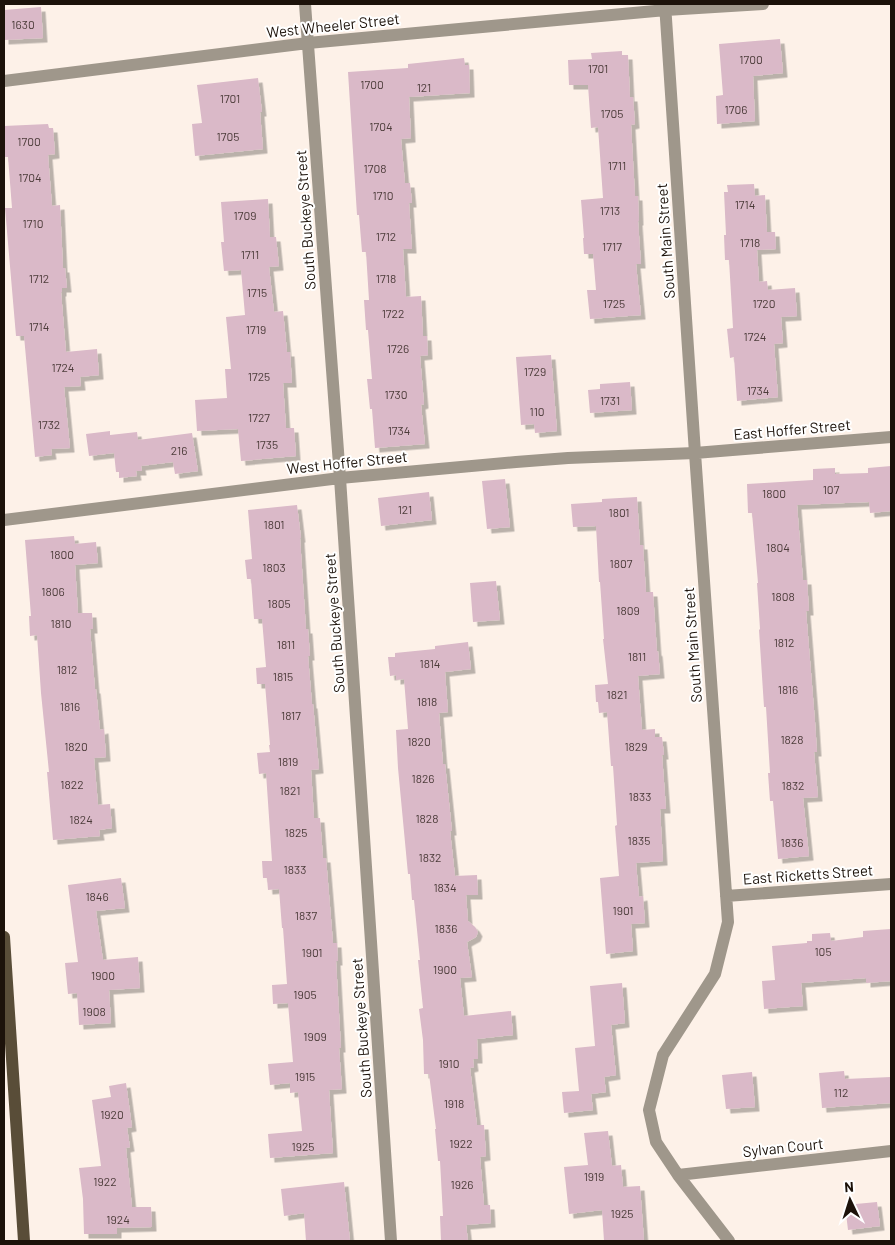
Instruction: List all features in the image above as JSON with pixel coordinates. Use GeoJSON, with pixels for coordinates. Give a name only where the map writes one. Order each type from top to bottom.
{"type":"FeatureCollection","features":[{"type":"Feature","properties":{"kind":"main road"},"geometry":{"type":"LineString","coordinates":[[4,937],[24,1241]]}},
{"type":"Feature","properties":{"kind":"street","name":"South Buckeye Street"},"geometry":{"type":"LineString","coordinates":[[305,4],[340,478],[391,1241]]}},
{"type":"Feature","properties":{"kind":"street","name":"West Wheeler Street"},"geometry":{"type":"LineString","coordinates":[[4,81],[308,43],[665,7],[762,4]]}},
{"type":"Feature","properties":{"kind":"street","name":"South Main Street"},"geometry":{"type":"LineString","coordinates":[[665,7],[728,922],[715,974],[663,1055],[649,1110],[656,1142],[678,1175],[729,1241]]}},
{"type":"Feature","properties":{"kind":"street","name":"East Hoffer Street"},"geometry":{"type":"LineString","coordinates":[[695,453],[891,437]]}},
{"type":"Feature","properties":{"kind":"street","name":"West Hoffer Street"},"geometry":{"type":"LineString","coordinates":[[4,520],[340,478],[568,458],[695,453]]}},
{"type":"Feature","properties":{"kind":"street","name":"East Ricketts Street"},"geometry":{"type":"LineString","coordinates":[[726,896],[891,884]]}},
{"type":"Feature","properties":{"kind":"street","name":"Sylvan Court"},"geometry":{"type":"LineString","coordinates":[[678,1175],[891,1151]]}},
{"type":"Feature","properties":{"kind":"building"},"geometry":{"type":"Polygon","coordinates":[[[41,7],[43,38],[4,40],[4,10],[41,7]]]}},
{"type":"Feature","properties":{"kind":"building"},"geometry":{"type":"Polygon","coordinates":[[[780,39],[783,73],[753,76],[755,121],[717,124],[716,96],[723,95],[719,44],[780,39]]]}},
{"type":"Feature","properties":{"kind":"building"},"geometry":{"type":"Polygon","coordinates":[[[622,51],[622,55],[628,55],[630,97],[633,97],[635,124],[631,125],[635,196],[638,196],[641,264],[636,264],[641,315],[590,319],[587,290],[596,290],[593,254],[584,254],[581,200],[603,198],[598,127],[591,128],[588,85],[569,85],[568,60],[592,59],[591,53],[622,51]]]}},
{"type":"Feature","properties":{"kind":"building"},"geometry":{"type":"Polygon","coordinates":[[[464,58],[465,65],[469,65],[470,93],[409,97],[411,138],[401,139],[405,183],[410,183],[412,203],[409,203],[412,249],[403,249],[406,297],[421,296],[423,336],[427,336],[428,355],[420,356],[424,404],[421,405],[425,444],[375,448],[372,409],[370,409],[367,379],[372,379],[364,300],[369,300],[366,252],[362,252],[359,215],[357,215],[348,72],[408,68],[408,64],[464,58]]]}},
{"type":"Feature","properties":{"kind":"building"},"geometry":{"type":"Polygon","coordinates":[[[258,78],[262,112],[260,112],[263,149],[195,156],[192,124],[202,123],[197,85],[258,78]]]}},
{"type":"Feature","properties":{"kind":"building"},"geometry":{"type":"Polygon","coordinates":[[[48,124],[49,128],[53,128],[55,154],[48,155],[52,206],[60,205],[63,268],[65,268],[67,288],[62,288],[61,292],[66,352],[97,349],[99,375],[80,377],[81,386],[64,387],[70,448],[51,449],[52,455],[35,457],[24,336],[16,336],[5,208],[12,208],[8,157],[4,157],[4,126],[48,124]]]}},
{"type":"Feature","properties":{"kind":"building"},"geometry":{"type":"Polygon","coordinates":[[[754,184],[755,196],[765,195],[767,232],[775,232],[776,249],[757,250],[759,282],[767,281],[768,290],[795,288],[797,316],[781,317],[783,343],[774,344],[778,397],[737,401],[734,357],[730,358],[727,329],[733,328],[729,260],[725,260],[724,192],[728,192],[727,185],[754,184]]]}},
{"type":"Feature","properties":{"kind":"building"},"geometry":{"type":"Polygon","coordinates":[[[268,199],[270,237],[276,237],[279,266],[269,267],[274,312],[283,311],[287,352],[290,352],[292,383],[283,383],[286,428],[294,428],[296,456],[241,461],[238,429],[197,431],[195,400],[227,398],[225,369],[231,369],[226,317],[245,315],[241,270],[224,271],[221,242],[224,242],[221,202],[268,199]]]}},
{"type":"Feature","properties":{"kind":"building"},"geometry":{"type":"Polygon","coordinates":[[[551,355],[557,431],[535,433],[534,424],[521,425],[516,357],[551,355]]]}},
{"type":"Feature","properties":{"kind":"building"},"geometry":{"type":"Polygon","coordinates":[[[630,382],[632,410],[590,413],[588,390],[600,389],[600,384],[630,382]]]}},
{"type":"Feature","properties":{"kind":"building"},"geometry":{"type":"Polygon","coordinates":[[[110,431],[110,435],[137,432],[138,440],[192,433],[198,471],[175,474],[173,462],[141,466],[142,471],[136,471],[137,476],[119,478],[119,472],[116,472],[114,453],[89,456],[86,434],[110,431]]]}},
{"type":"Feature","properties":{"kind":"building"},"geometry":{"type":"Polygon","coordinates":[[[891,466],[891,511],[870,513],[869,502],[797,505],[803,580],[807,580],[809,611],[806,611],[817,752],[814,752],[818,797],[803,798],[809,856],[778,859],[773,801],[770,801],[766,707],[764,707],[759,630],[758,583],[752,513],[748,513],[747,484],[813,480],[813,469],[835,468],[835,474],[868,473],[868,468],[891,466]]]}},
{"type":"Feature","properties":{"kind":"building"},"geometry":{"type":"Polygon","coordinates":[[[505,479],[510,527],[487,529],[482,481],[505,479]]]}},
{"type":"Feature","properties":{"kind":"building"},"geometry":{"type":"Polygon","coordinates":[[[429,492],[432,520],[381,526],[378,498],[429,492]]]}},
{"type":"Feature","properties":{"kind":"building"},"geometry":{"type":"Polygon","coordinates":[[[637,497],[640,545],[643,545],[646,592],[653,592],[660,674],[638,676],[642,730],[655,729],[655,737],[662,737],[666,809],[660,809],[663,861],[636,863],[639,897],[643,896],[645,923],[631,924],[633,951],[606,954],[600,878],[619,876],[613,766],[611,766],[607,712],[599,713],[598,702],[596,702],[595,685],[608,684],[603,639],[596,526],[573,527],[571,504],[602,502],[602,499],[637,497]]]}},
{"type":"Feature","properties":{"kind":"building"},"geometry":{"type":"Polygon","coordinates":[[[297,505],[301,538],[306,629],[308,629],[312,704],[319,769],[311,770],[314,818],[320,818],[323,858],[326,858],[333,943],[337,943],[338,961],[336,961],[342,1089],[329,1090],[333,1153],[270,1158],[268,1134],[302,1131],[298,1092],[290,1093],[290,1083],[270,1085],[268,1064],[293,1062],[288,1003],[273,1004],[272,985],[287,984],[279,889],[268,890],[267,878],[263,878],[262,861],[272,861],[266,773],[259,774],[257,753],[270,752],[270,745],[265,684],[257,684],[256,668],[266,667],[262,619],[254,619],[251,579],[247,579],[245,560],[252,559],[248,510],[297,505]]]}},
{"type":"Feature","properties":{"kind":"building"},"geometry":{"type":"Polygon","coordinates":[[[74,536],[75,544],[96,542],[98,563],[75,565],[78,613],[92,613],[93,629],[90,629],[95,689],[100,730],[104,729],[106,757],[94,758],[98,805],[110,804],[112,828],[99,830],[100,836],[53,840],[37,635],[30,636],[29,616],[31,616],[25,540],[74,536]]]}},
{"type":"Feature","properties":{"kind":"building"},"geometry":{"type":"Polygon","coordinates":[[[496,581],[500,620],[473,622],[470,583],[496,581]]]}},
{"type":"Feature","properties":{"kind":"building"},"geometry":{"type":"Polygon","coordinates":[[[468,642],[471,669],[445,672],[448,712],[439,713],[455,876],[477,875],[478,895],[466,895],[468,921],[478,932],[476,937],[467,942],[472,977],[460,978],[464,1016],[511,1011],[513,1035],[477,1039],[478,1059],[473,1059],[474,1067],[470,1068],[477,1125],[484,1125],[486,1156],[480,1157],[484,1205],[490,1205],[491,1223],[466,1225],[468,1241],[441,1241],[440,1216],[443,1216],[440,1161],[438,1161],[429,1074],[424,1074],[423,1040],[419,1009],[423,1008],[418,960],[420,960],[414,900],[412,900],[410,874],[408,874],[398,768],[396,730],[408,729],[404,679],[396,680],[396,675],[390,676],[388,657],[395,657],[395,653],[435,649],[435,646],[468,642]]]}},
{"type":"Feature","properties":{"kind":"building"},"geometry":{"type":"Polygon","coordinates":[[[121,878],[125,908],[96,911],[103,960],[138,957],[140,988],[109,990],[111,1023],[79,1025],[77,993],[68,994],[65,963],[78,962],[68,885],[121,878]]]}},
{"type":"Feature","properties":{"kind":"building"},"geometry":{"type":"Polygon","coordinates":[[[891,929],[891,981],[866,983],[866,978],[801,983],[803,1006],[764,1009],[762,981],[775,980],[772,946],[807,943],[807,941],[812,941],[812,934],[830,933],[831,941],[863,937],[863,931],[891,929]]]}},
{"type":"Feature","properties":{"kind":"building"},"geometry":{"type":"Polygon","coordinates":[[[622,983],[625,1023],[611,1025],[616,1075],[604,1077],[606,1092],[591,1094],[593,1110],[564,1113],[562,1092],[579,1091],[575,1048],[595,1046],[590,986],[622,983]]]}},
{"type":"Feature","properties":{"kind":"building"},"geometry":{"type":"Polygon","coordinates":[[[844,1071],[845,1079],[891,1077],[891,1103],[822,1108],[819,1073],[844,1071]]]}},
{"type":"Feature","properties":{"kind":"building"},"geometry":{"type":"Polygon","coordinates":[[[752,1072],[755,1107],[726,1109],[722,1075],[752,1072]]]}},
{"type":"Feature","properties":{"kind":"building"},"geometry":{"type":"Polygon","coordinates":[[[126,1083],[132,1127],[127,1128],[130,1147],[126,1148],[132,1207],[151,1207],[152,1227],[117,1228],[117,1234],[84,1234],[83,1199],[79,1168],[101,1166],[92,1100],[111,1097],[109,1086],[126,1083]]]}},
{"type":"Feature","properties":{"kind":"building"},"geometry":{"type":"Polygon","coordinates":[[[608,1131],[612,1166],[621,1165],[623,1187],[640,1186],[644,1241],[604,1241],[602,1210],[569,1214],[564,1167],[588,1165],[584,1133],[608,1131]]]}},
{"type":"Feature","properties":{"kind":"building"},"geometry":{"type":"Polygon","coordinates":[[[344,1182],[350,1241],[306,1241],[304,1213],[284,1216],[281,1189],[344,1182]]]}},
{"type":"Feature","properties":{"kind":"building"},"geometry":{"type":"Polygon","coordinates":[[[877,1202],[880,1226],[848,1230],[845,1205],[877,1202]]]}}]}
